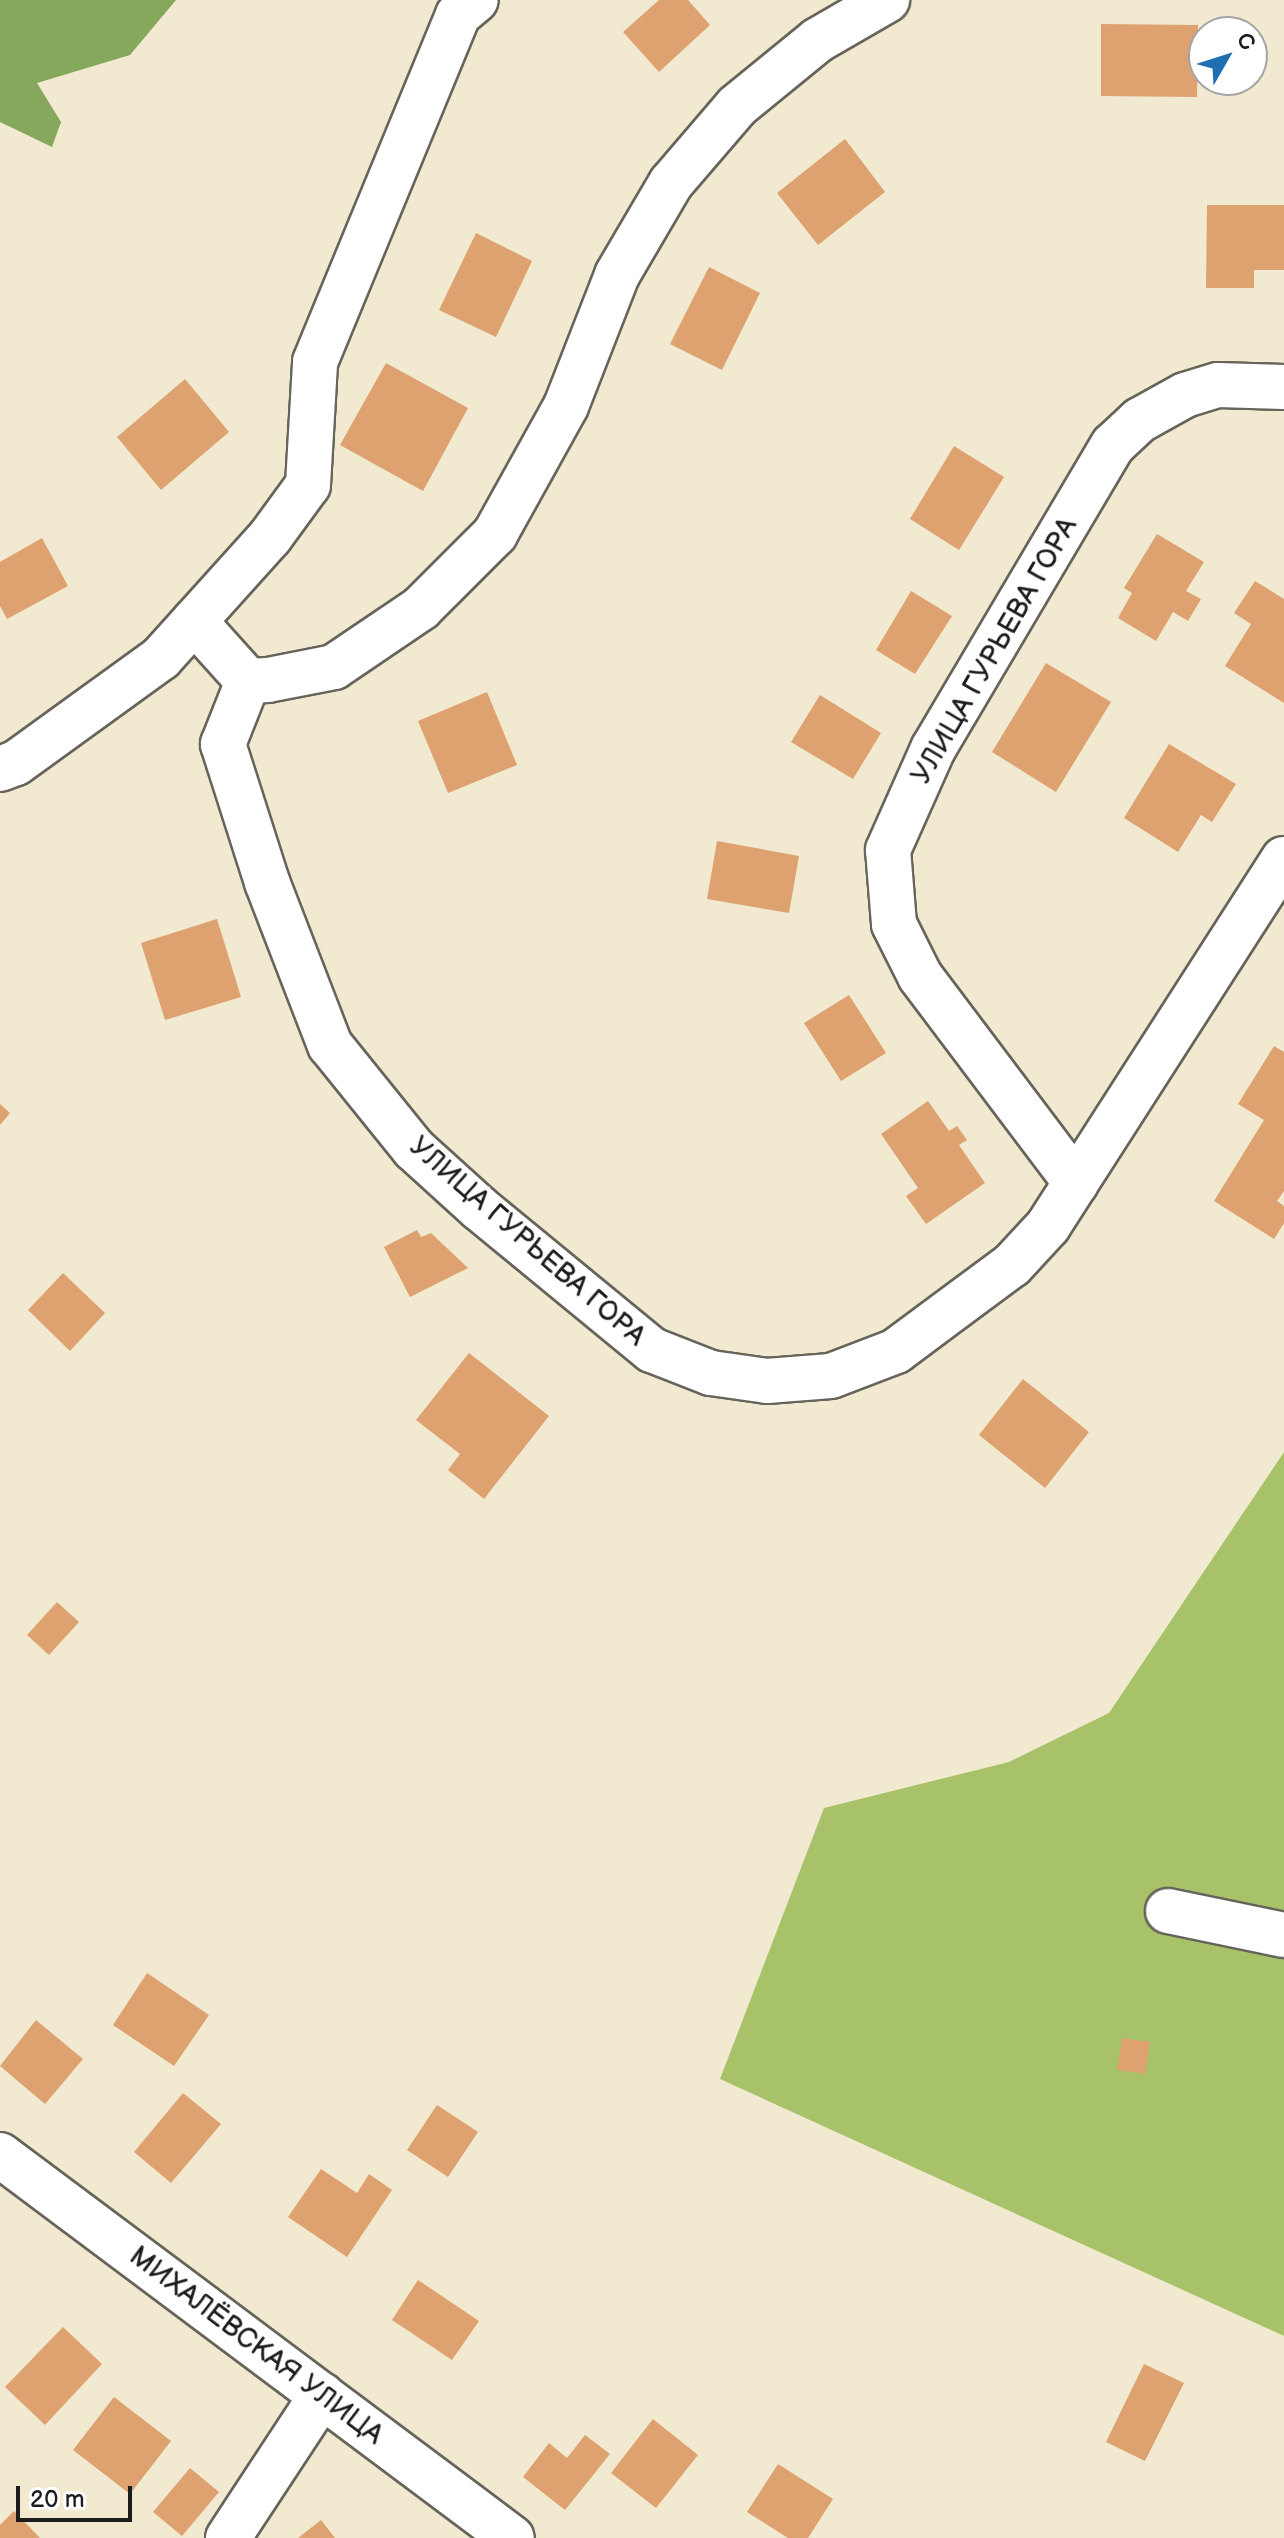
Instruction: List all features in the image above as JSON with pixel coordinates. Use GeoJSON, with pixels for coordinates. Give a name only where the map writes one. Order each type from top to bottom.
{"type":"FeatureCollection","features":[{"type":"Feature","properties":{"kind":"street"},"geometry":{"type":"LineString","coordinates":[[0,769],[16,763],[161,658],[270,537],[308,485],[315,362],[458,15],[476,0]]}},
{"type":"Feature","properties":{"kind":"street"},"geometry":{"type":"LineString","coordinates":[[194,621],[248,681],[334,667],[421,608],[495,534],[566,406],[617,275],[671,183],[737,106],[818,40],[887,0]]}},
{"type":"Feature","properties":{"kind":"street","name":"УЛИЦА ГУРЬЕВА ГОРА"},"geometry":{"type":"LineString","coordinates":[[1076,1183],[920,976],[894,924],[888,850],[933,749],[1113,445],[1140,420],[1185,395],[1218,385],[1284,387]]}},
{"type":"Feature","properties":{"kind":"street","name":"УЛИЦА ГУРЬЕВА ГОРА"},"geometry":{"type":"LineString","coordinates":[[248,681],[223,744],[267,882],[330,1045],[414,1149],[652,1350],[711,1373],[767,1381],[831,1376],[896,1351],[1012,1265],[1048,1226],[1284,859]]}},
{"type":"Feature","properties":{"kind":"street"},"geometry":{"type":"LineString","coordinates":[[1168,1911],[1284,1935]]}},
{"type":"Feature","properties":{"kind":"street","name":"МИХАЛЁВСКАЯ УЛИЦА"},"geometry":{"type":"LineString","coordinates":[[0,2155],[512,2538]]}},
{"type":"Feature","properties":{"kind":"street"},"geometry":{"type":"LineString","coordinates":[[228,2538],[322,2395]]}},
{"type":"Feature","properties":{"kind":"green space"},"geometry":{"type":"Polygon","coordinates":[[[0,0],[176,0],[130,55],[37,83],[61,122],[52,147],[0,122],[0,0]]]}},
{"type":"Feature","properties":{"kind":"green space"},"geometry":{"type":"Polygon","coordinates":[[[1284,1452],[1284,2336],[720,2079],[824,1808],[1009,1762],[1109,1713],[1284,1452]]]}},
{"type":"Feature","properties":{"kind":"building"},"geometry":{"type":"Polygon","coordinates":[[[659,0],[688,0],[710,25],[659,72],[623,32],[659,0]]]}},
{"type":"Feature","properties":{"kind":"building"},"geometry":{"type":"Polygon","coordinates":[[[1101,24],[1188,25],[1188,96],[1197,97],[1101,96],[1101,24]]]}},
{"type":"Feature","properties":{"kind":"building"},"geometry":{"type":"Polygon","coordinates":[[[845,139],[885,192],[818,245],[777,193],[845,139]]]}},
{"type":"Feature","properties":{"kind":"building"},"geometry":{"type":"Polygon","coordinates":[[[1207,205],[1284,205],[1284,270],[1254,270],[1254,288],[1206,288],[1207,205]]]}},
{"type":"Feature","properties":{"kind":"building"},"geometry":{"type":"Polygon","coordinates":[[[476,233],[532,261],[496,337],[439,310],[476,233]]]}},
{"type":"Feature","properties":{"kind":"building"},"geometry":{"type":"Polygon","coordinates":[[[709,267],[760,293],[722,370],[670,344],[709,267]]]}},
{"type":"Feature","properties":{"kind":"building"},"geometry":{"type":"Polygon","coordinates":[[[386,363],[468,408],[423,491],[340,445],[386,363]]]}},
{"type":"Feature","properties":{"kind":"building"},"geometry":{"type":"Polygon","coordinates":[[[185,379],[229,432],[161,490],[117,437],[185,379]]]}},
{"type":"Feature","properties":{"kind":"building"},"geometry":{"type":"Polygon","coordinates":[[[954,446],[1004,477],[959,550],[910,519],[954,446]]]}},
{"type":"Feature","properties":{"kind":"building"},"geometry":{"type":"Polygon","coordinates":[[[1157,534],[1204,562],[1186,591],[1201,599],[1188,621],[1173,612],[1156,641],[1118,618],[1132,593],[1124,588],[1157,534]]]}},
{"type":"Feature","properties":{"kind":"building"},"geometry":{"type":"Polygon","coordinates":[[[42,538],[68,586],[7,619],[0,606],[0,562],[42,538]]]}},
{"type":"Feature","properties":{"kind":"building"},"geometry":{"type":"Polygon","coordinates":[[[1255,581],[1284,599],[1284,703],[1225,666],[1251,624],[1234,613],[1255,581]]]}},
{"type":"Feature","properties":{"kind":"building"},"geometry":{"type":"Polygon","coordinates":[[[911,591],[952,616],[915,674],[876,650],[911,591]]]}},
{"type":"Feature","properties":{"kind":"building"},"geometry":{"type":"Polygon","coordinates":[[[1046,663],[1111,702],[1056,792],[992,752],[1046,663]]]}},
{"type":"Feature","properties":{"kind":"building"},"geometry":{"type":"Polygon","coordinates":[[[487,692],[517,765],[448,793],[418,721],[487,692]]]}},
{"type":"Feature","properties":{"kind":"building"},"geometry":{"type":"Polygon","coordinates":[[[820,695],[881,733],[853,779],[791,742],[820,695]]]}},
{"type":"Feature","properties":{"kind":"building"},"geometry":{"type":"Polygon","coordinates":[[[1169,744],[1236,784],[1212,822],[1201,815],[1178,852],[1124,818],[1169,744]]]}},
{"type":"Feature","properties":{"kind":"building"},"geometry":{"type":"Polygon","coordinates":[[[717,841],[799,856],[789,913],[707,899],[717,841]]]}},
{"type":"Feature","properties":{"kind":"building"},"geometry":{"type":"Polygon","coordinates":[[[217,919],[241,997],[165,1020],[141,943],[217,919]]]}},
{"type":"Feature","properties":{"kind":"building"},"geometry":{"type":"Polygon","coordinates":[[[849,995],[886,1053],[841,1081],[804,1023],[849,995]]]}},
{"type":"Feature","properties":{"kind":"building"},"geometry":{"type":"Polygon","coordinates":[[[1274,1046],[1284,1052],[1284,1191],[1277,1201],[1284,1206],[1284,1223],[1274,1239],[1214,1201],[1264,1120],[1238,1104],[1274,1046]]]}},
{"type":"Feature","properties":{"kind":"building"},"geometry":{"type":"Polygon","coordinates":[[[928,1101],[949,1131],[957,1126],[967,1140],[959,1145],[985,1183],[926,1224],[906,1196],[918,1188],[881,1134],[928,1101]]]}},
{"type":"Feature","properties":{"kind":"building"},"geometry":{"type":"Polygon","coordinates":[[[0,1104],[10,1113],[0,1125],[0,1104]]]}},
{"type":"Feature","properties":{"kind":"building"},"geometry":{"type":"Polygon","coordinates":[[[417,1230],[421,1237],[431,1233],[468,1268],[410,1297],[384,1247],[417,1230]]]}},
{"type":"Feature","properties":{"kind":"building"},"geometry":{"type":"Polygon","coordinates":[[[63,1273],[105,1313],[70,1351],[28,1310],[63,1273]]]}},
{"type":"Feature","properties":{"kind":"building"},"geometry":{"type":"Polygon","coordinates":[[[469,1353],[549,1416],[484,1499],[448,1470],[460,1454],[416,1420],[469,1353]]]}},
{"type":"Feature","properties":{"kind":"building"},"geometry":{"type":"Polygon","coordinates":[[[1023,1379],[1089,1432],[1045,1488],[979,1435],[1023,1379]]]}},
{"type":"Feature","properties":{"kind":"building"},"geometry":{"type":"Polygon","coordinates":[[[57,1602],[79,1622],[49,1655],[27,1635],[57,1602]]]}},
{"type":"Feature","properties":{"kind":"building"},"geometry":{"type":"Polygon","coordinates":[[[147,1973],[209,2015],[174,2066],[113,2025],[147,1973]]]}},
{"type":"Feature","properties":{"kind":"building"},"geometry":{"type":"Polygon","coordinates":[[[36,2020],[83,2059],[45,2104],[0,2066],[36,2020]]]}},
{"type":"Feature","properties":{"kind":"building"},"geometry":{"type":"Polygon","coordinates":[[[1122,2038],[1150,2042],[1145,2074],[1117,2070],[1122,2038]]]}},
{"type":"Feature","properties":{"kind":"building"},"geometry":{"type":"Polygon","coordinates":[[[183,2093],[221,2124],[171,2183],[134,2152],[183,2093]]]}},
{"type":"Feature","properties":{"kind":"building"},"geometry":{"type":"Polygon","coordinates":[[[437,2105],[478,2132],[448,2177],[407,2150],[437,2105]]]}},
{"type":"Feature","properties":{"kind":"building"},"geometry":{"type":"Polygon","coordinates":[[[321,2169],[357,2193],[369,2174],[392,2190],[347,2257],[288,2217],[321,2169]]]}},
{"type":"Feature","properties":{"kind":"building"},"geometry":{"type":"Polygon","coordinates":[[[418,2280],[479,2321],[452,2360],[392,2320],[418,2280]]]}},
{"type":"Feature","properties":{"kind":"building"},"geometry":{"type":"Polygon","coordinates":[[[63,2327],[102,2364],[45,2425],[5,2387],[63,2327]]]}},
{"type":"Feature","properties":{"kind":"building"},"geometry":{"type":"Polygon","coordinates":[[[1144,2364],[1184,2383],[1145,2461],[1106,2442],[1144,2364]]]}},
{"type":"Feature","properties":{"kind":"building"},"geometry":{"type":"Polygon","coordinates":[[[114,2397],[171,2441],[130,2494],[73,2450],[114,2397]]]}},
{"type":"Feature","properties":{"kind":"building"},"geometry":{"type":"Polygon","coordinates":[[[653,2419],[698,2455],[656,2508],[611,2473],[653,2419]]]}},
{"type":"Feature","properties":{"kind":"building"},"geometry":{"type":"Polygon","coordinates":[[[585,2435],[610,2454],[565,2510],[523,2477],[549,2443],[567,2458],[585,2435]]]}},
{"type":"Feature","properties":{"kind":"building"},"geometry":{"type":"Polygon","coordinates":[[[778,2464],[833,2499],[808,2538],[788,2538],[747,2512],[778,2464]]]}},
{"type":"Feature","properties":{"kind":"building"},"geometry":{"type":"Polygon","coordinates":[[[190,2468],[219,2492],[182,2536],[153,2512],[190,2468]]]}},
{"type":"Feature","properties":{"kind":"building"},"geometry":{"type":"Polygon","coordinates":[[[14,2511],[40,2538],[0,2538],[0,2525],[14,2511]]]}},
{"type":"Feature","properties":{"kind":"building"},"geometry":{"type":"Polygon","coordinates":[[[321,2520],[335,2538],[298,2538],[321,2520]]]}}]}
